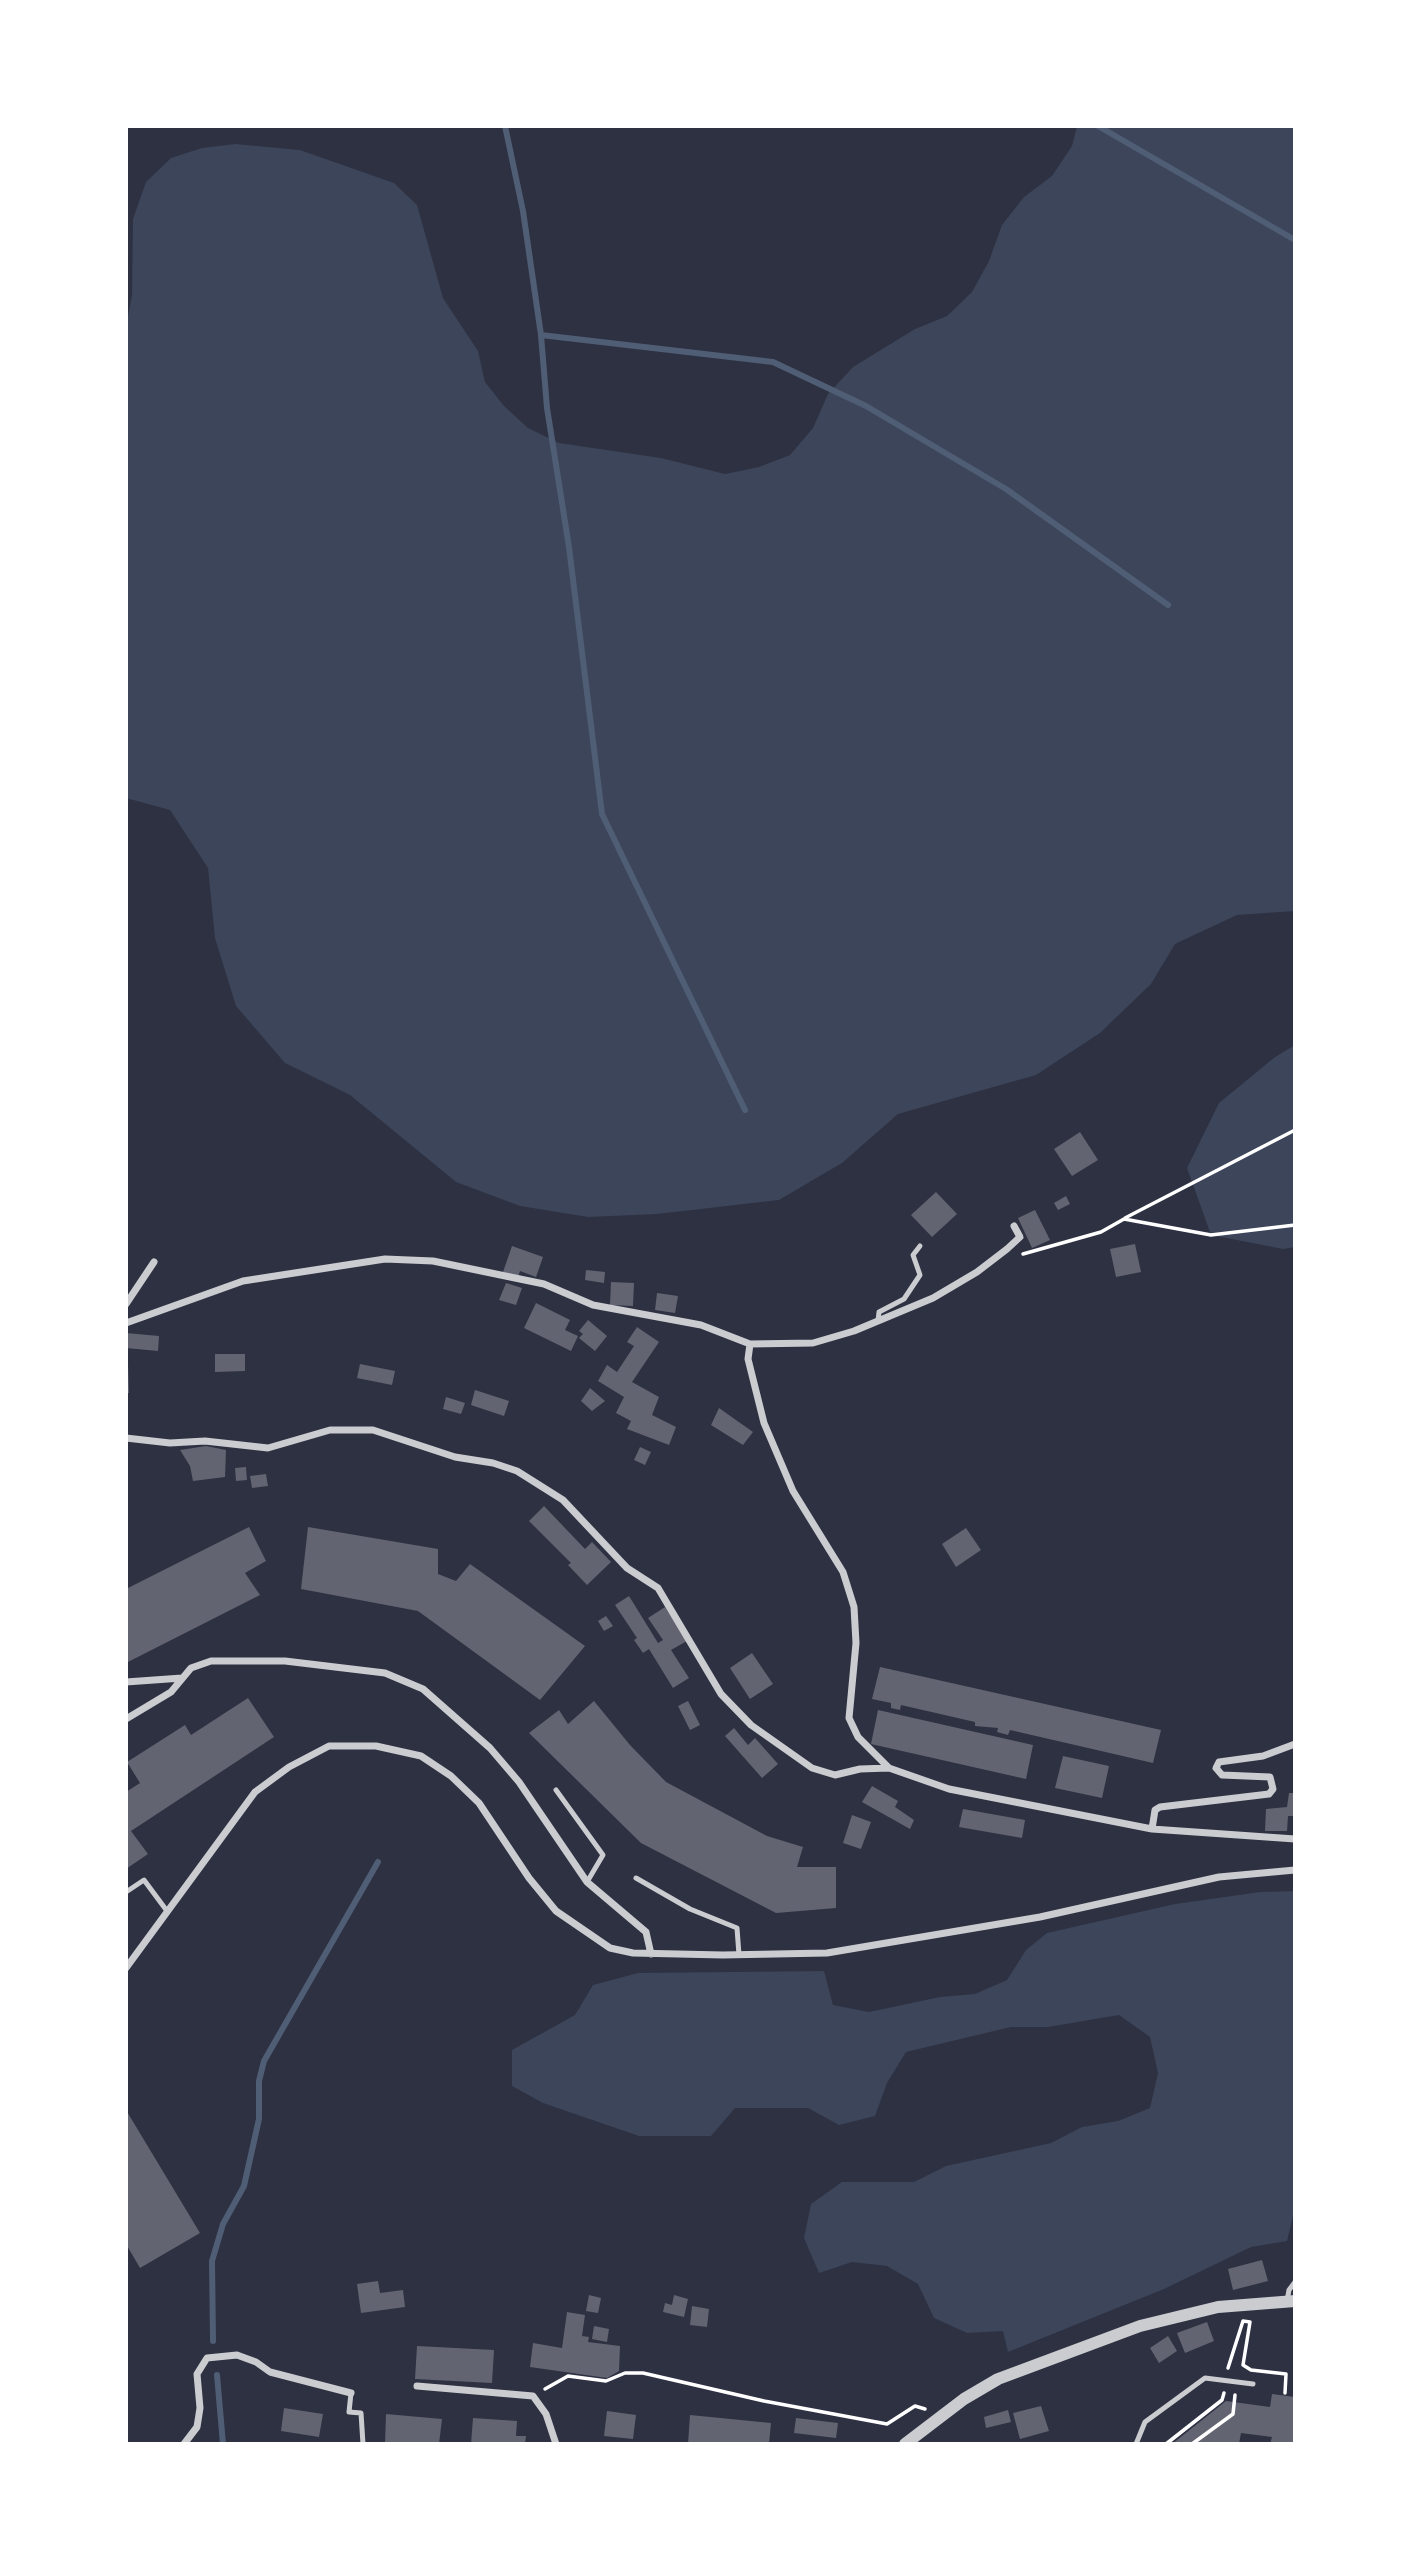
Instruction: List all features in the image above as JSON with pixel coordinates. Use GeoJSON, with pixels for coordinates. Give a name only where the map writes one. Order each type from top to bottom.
{"type":"FeatureCollection","features":[{"type":"Feature","properties":{"kind":"street"},"geometry":{"type":"LineString","coordinates":[[126,1323],[243,1280],[385,1259],[433,1261],[544,1283],[593,1306],[701,1325],[750,1344],[813,1343],[878,1321],[933,1298],[977,1272],[1020,1237],[1014,1226]]}},
{"type":"Feature","properties":{"kind":"street"},"geometry":{"type":"LineString","coordinates":[[126,1304],[154,1262]]}},
{"type":"Feature","properties":{"kind":"street"},"geometry":{"type":"LineString","coordinates":[[750,1344],[748,1359],[764,1423],[793,1491],[843,1573],[852,1599],[856,1643],[849,1718],[858,1737],[889,1769]]}},
{"type":"Feature","properties":{"kind":"street"},"geometry":{"type":"LineString","coordinates":[[126,1438],[170,1443],[205,1441],[268,1448],[330,1430],[373,1430],[456,1457],[493,1463],[517,1471],[563,1500],[627,1567],[658,1588],[721,1694],[751,1725],[812,1768],[835,1775],[860,1769],[889,1769],[949,1789],[1152,1829],[1295,1839]]}},
{"type":"Feature","properties":{"kind":"street"},"geometry":{"type":"LineString","coordinates":[[126,1719],[171,1692],[182,1678],[200,1663],[211,1661],[285,1661],[384,1673],[423,1689],[490,1748],[512,1773],[587,1882],[646,1932],[651,1954]]}},
{"type":"Feature","properties":{"kind":"street"},"geometry":{"type":"LineString","coordinates":[[126,1682],[182,1678]]}},
{"type":"Feature","properties":{"kind":"street"},"geometry":{"type":"LineString","coordinates":[[1152,1829],[1153,1815],[1160,1807],[1269,1794],[1273,1789],[1270,1777],[1222,1775],[1216,1768],[1219,1762],[1263,1756],[1295,1744]]}},
{"type":"Feature","properties":{"kind":"street"},"geometry":{"type":"LineString","coordinates":[[126,1968],[255,1792],[289,1767],[329,1746],[376,1746],[421,1756],[451,1776],[479,1803],[529,1878],[556,1911],[610,1948],[651,1954],[827,1953],[1040,1917],[1219,1877],[1295,1870]]}},
{"type":"Feature","properties":{"kind":"street"},"geometry":{"type":"LineString","coordinates":[[905,2444],[934,2420],[998,2379],[1140,2326],[1218,2306],[1291,2301]]}},
{"type":"Feature","properties":{"kind":"street"},"geometry":{"type":"LineString","coordinates":[[184,2444],[197,2427],[200,2407],[197,2374],[207,2358],[237,2355],[256,2362],[270,2372],[351,2393]]}},
{"type":"Feature","properties":{"kind":"street"},"geometry":{"type":"LineString","coordinates":[[417,2386],[535,2397],[551,2424],[556,2444]]}},
{"type":"Feature","properties":{"kind":"lane"},"geometry":{"type":"LineString","coordinates":[[878,1321],[879,1312],[904,1299],[920,1275],[913,1255],[920,1246]]}},
{"type":"Feature","properties":{"kind":"lane"},"geometry":{"type":"LineString","coordinates":[[556,1790],[603,1855],[587,1882]]}},
{"type":"Feature","properties":{"kind":"lane"},"geometry":{"type":"LineString","coordinates":[[636,1878],[690,1909],[737,1928],[739,1955]]}},
{"type":"Feature","properties":{"kind":"lane"},"geometry":{"type":"LineString","coordinates":[[126,1892],[144,1880],[167,1911]]}},
{"type":"Feature","properties":{"kind":"lane"},"geometry":{"type":"LineString","coordinates":[[1291,2301],[1289,2290],[1295,2282]]}},
{"type":"Feature","properties":{"kind":"lane"},"geometry":{"type":"LineString","coordinates":[[1136,2444],[1145,2422],[1205,2378],[1253,2384]]}},
{"type":"Feature","properties":{"kind":"lane"},"geometry":{"type":"LineString","coordinates":[[351,2393],[349,2412],[361,2413],[363,2444]]}},
{"type":"Feature","properties":{"kind":"path"},"geometry":{"type":"LineString","coordinates":[[1011,1258],[1101,1232],[1295,1130]]}},
{"type":"Feature","properties":{"kind":"path"},"geometry":{"type":"LineString","coordinates":[[1124,1219],[1211,1235],[1295,1225]]}},
{"type":"Feature","properties":{"kind":"path"},"geometry":{"type":"LineString","coordinates":[[535,2397],[568,2376],[606,2381],[625,2373],[643,2373],[764,2401],[892,2424],[915,2406],[922,2406],[934,2420]]}},
{"type":"Feature","properties":{"kind":"path"},"geometry":{"type":"LineString","coordinates":[[1192,2444],[1233,2414],[1234,2402]]}},
{"type":"Feature","properties":{"kind":"shaded area"},"geometry":{"type":"Polygon","coordinates":[[[1077,126],[1295,126],[1295,911],[1237,915],[1175,944],[1151,984],[1100,1033],[1036,1075],[898,1114],[842,1163],[779,1200],[657,1214],[588,1217],[520,1206],[456,1182],[350,1095],[285,1063],[236,1006],[215,938],[208,868],[170,810],[126,798],[126,327],[132,295],[133,219],[146,182],[171,158],[202,148],[235,144],[300,150],[394,183],[417,205],[443,298],[478,351],[485,382],[504,406],[528,428],[559,443],[661,458],[725,474],[759,467],[790,455],[813,428],[828,394],[853,367],[915,329],[947,316],[972,292],[989,261],[1002,225],[1024,197],[1052,176],[1072,146],[1077,126]]]}},
{"type":"Feature","properties":{"kind":"shaded area"},"geometry":{"type":"Polygon","coordinates":[[[1295,1045],[1295,1247],[1283,1249],[1211,1235],[1187,1168],[1219,1103],[1275,1057],[1295,1045]]]}},
{"type":"Feature","properties":{"kind":"shaded area"},"geometry":{"type":"Polygon","coordinates":[[[1295,1891],[1295,2208],[1287,2241],[1251,2247],[1164,2289],[1008,2352],[1003,2331],[967,2333],[934,2318],[918,2284],[887,2266],[852,2262],[819,2273],[804,2238],[811,2204],[842,2182],[914,2182],[946,2166],[1051,2143],[1082,2127],[1118,2121],[1150,2108],[1158,2073],[1150,2037],[1119,2015],[1048,2027],[1011,2027],[906,2052],[887,2083],[875,2116],[839,2125],[808,2108],[735,2108],[711,2136],[639,2136],[543,2103],[512,2086],[512,2050],[575,2015],[593,1985],[638,1973],[824,1971],[833,2005],[869,2012],[940,1997],[975,1994],[1007,1980],[1026,1950],[1047,1933],[1175,1904],[1260,1892],[1295,1891]]]}},
{"type":"Feature","properties":{"kind":"building"},"geometry":{"type":"Polygon","coordinates":[[[1080,1132],[1098,1160],[1072,1176],[1054,1149],[1080,1132]]]}},
{"type":"Feature","properties":{"kind":"building"},"geometry":{"type":"Polygon","coordinates":[[[936,1192],[957,1214],[932,1237],[911,1215],[936,1192]]]}},
{"type":"Feature","properties":{"kind":"building"},"geometry":{"type":"Polygon","coordinates":[[[1066,1196],[1070,1204],[1058,1210],[1054,1203],[1066,1196]]]}},
{"type":"Feature","properties":{"kind":"building"},"geometry":{"type":"Polygon","coordinates":[[[1035,1210],[1050,1240],[1032,1248],[1018,1218],[1035,1210]]]}},
{"type":"Feature","properties":{"kind":"building"},"geometry":{"type":"Polygon","coordinates":[[[1135,1244],[1141,1272],[1116,1277],[1110,1249],[1135,1244]]]}},
{"type":"Feature","properties":{"kind":"building"},"geometry":{"type":"Polygon","coordinates":[[[512,1246],[543,1257],[536,1277],[520,1271],[518,1277],[503,1272],[512,1246]]]}},
{"type":"Feature","properties":{"kind":"building"},"geometry":{"type":"Polygon","coordinates":[[[586,1270],[605,1272],[604,1283],[585,1280],[586,1270]]]}},
{"type":"Feature","properties":{"kind":"building"},"geometry":{"type":"Polygon","coordinates":[[[611,1282],[634,1283],[633,1306],[610,1305],[611,1282]]]}},
{"type":"Feature","properties":{"kind":"building"},"geometry":{"type":"Polygon","coordinates":[[[506,1283],[522,1288],[516,1305],[499,1300],[506,1283]]]}},
{"type":"Feature","properties":{"kind":"building"},"geometry":{"type":"Polygon","coordinates":[[[657,1293],[678,1296],[675,1313],[655,1310],[657,1293]]]}},
{"type":"Feature","properties":{"kind":"building"},"geometry":{"type":"Polygon","coordinates":[[[536,1303],[570,1320],[565,1330],[578,1336],[571,1351],[524,1328],[536,1303]]]}},
{"type":"Feature","properties":{"kind":"building"},"geometry":{"type":"Polygon","coordinates":[[[588,1320],[607,1336],[595,1351],[579,1338],[583,1334],[579,1331],[588,1320]]]}},
{"type":"Feature","properties":{"kind":"building"},"geometry":{"type":"Polygon","coordinates":[[[637,1327],[659,1342],[632,1382],[659,1397],[652,1415],[676,1427],[669,1445],[627,1429],[631,1421],[616,1413],[624,1397],[598,1381],[607,1365],[617,1372],[634,1346],[627,1342],[637,1327]]]}},
{"type":"Feature","properties":{"kind":"building"},"geometry":{"type":"Polygon","coordinates":[[[126,1333],[159,1336],[158,1351],[126,1348],[126,1333]]]}},
{"type":"Feature","properties":{"kind":"building"},"geometry":{"type":"Polygon","coordinates":[[[215,1354],[245,1354],[245,1371],[215,1372],[215,1354]]]}},
{"type":"Feature","properties":{"kind":"building"},"geometry":{"type":"Polygon","coordinates":[[[128,1364],[129,1393],[126,1393],[128,1364]]]}},
{"type":"Feature","properties":{"kind":"building"},"geometry":{"type":"Polygon","coordinates":[[[360,1364],[395,1371],[392,1385],[357,1378],[360,1364]]]}},
{"type":"Feature","properties":{"kind":"building"},"geometry":{"type":"Polygon","coordinates":[[[590,1388],[605,1401],[592,1411],[581,1401],[590,1388]]]}},
{"type":"Feature","properties":{"kind":"building"},"geometry":{"type":"Polygon","coordinates":[[[475,1390],[509,1401],[504,1416],[471,1405],[475,1390]]]}},
{"type":"Feature","properties":{"kind":"building"},"geometry":{"type":"Polygon","coordinates":[[[446,1397],[465,1403],[461,1414],[443,1409],[446,1397]]]}},
{"type":"Feature","properties":{"kind":"building"},"geometry":{"type":"Polygon","coordinates":[[[719,1408],[753,1432],[743,1445],[711,1425],[719,1408]]]}},
{"type":"Feature","properties":{"kind":"building"},"geometry":{"type":"Polygon","coordinates":[[[206,1446],[226,1450],[225,1477],[193,1481],[190,1466],[180,1450],[206,1446]]]}},
{"type":"Feature","properties":{"kind":"building"},"geometry":{"type":"Polygon","coordinates":[[[640,1447],[651,1452],[645,1465],[634,1460],[640,1447]]]}},
{"type":"Feature","properties":{"kind":"building"},"geometry":{"type":"Polygon","coordinates":[[[246,1467],[247,1480],[236,1481],[235,1468],[246,1467]]]}},
{"type":"Feature","properties":{"kind":"building"},"geometry":{"type":"Polygon","coordinates":[[[266,1474],[268,1486],[252,1488],[250,1476],[266,1474]]]}},
{"type":"Feature","properties":{"kind":"building"},"geometry":{"type":"Polygon","coordinates":[[[544,1506],[585,1549],[592,1542],[611,1562],[587,1585],[568,1565],[571,1563],[529,1521],[544,1506]]]}},
{"type":"Feature","properties":{"kind":"building"},"geometry":{"type":"Polygon","coordinates":[[[249,1527],[266,1561],[245,1573],[260,1595],[126,1663],[126,1589],[249,1527]]]}},
{"type":"Feature","properties":{"kind":"building"},"geometry":{"type":"Polygon","coordinates":[[[308,1527],[438,1549],[438,1574],[456,1581],[470,1564],[585,1646],[540,1700],[418,1611],[301,1589],[308,1527]]]}},
{"type":"Feature","properties":{"kind":"building"},"geometry":{"type":"Polygon","coordinates":[[[966,1528],[981,1550],[956,1567],[942,1544],[966,1528]]]}},
{"type":"Feature","properties":{"kind":"building"},"geometry":{"type":"Polygon","coordinates":[[[629,1596],[658,1643],[663,1640],[648,1618],[665,1607],[687,1641],[671,1650],[689,1678],[673,1688],[649,1649],[643,1653],[634,1640],[637,1638],[615,1605],[629,1596]]]}},
{"type":"Feature","properties":{"kind":"building"},"geometry":{"type":"Polygon","coordinates":[[[606,1616],[613,1626],[604,1631],[598,1621],[606,1616]]]}},
{"type":"Feature","properties":{"kind":"building"},"geometry":{"type":"Polygon","coordinates":[[[752,1653],[773,1684],[750,1699],[730,1668],[752,1653]]]}},
{"type":"Feature","properties":{"kind":"building"},"geometry":{"type":"Polygon","coordinates":[[[880,1667],[1161,1730],[1153,1763],[1010,1730],[1008,1735],[997,1732],[998,1728],[975,1726],[975,1722],[901,1705],[900,1710],[891,1708],[891,1703],[872,1699],[880,1667]]]}},
{"type":"Feature","properties":{"kind":"building"},"geometry":{"type":"Polygon","coordinates":[[[248,1698],[274,1737],[131,1831],[148,1854],[126,1869],[126,1792],[140,1783],[127,1762],[185,1725],[191,1735],[248,1698]]]}},
{"type":"Feature","properties":{"kind":"building"},"geometry":{"type":"Polygon","coordinates":[[[594,1701],[630,1745],[666,1782],[767,1836],[803,1847],[797,1867],[836,1867],[836,1908],[776,1913],[641,1843],[529,1733],[559,1710],[568,1724],[594,1701]]]}},
{"type":"Feature","properties":{"kind":"building"},"geometry":{"type":"Polygon","coordinates":[[[688,1701],[700,1725],[690,1730],[678,1706],[688,1701]]]}},
{"type":"Feature","properties":{"kind":"building"},"geometry":{"type":"Polygon","coordinates":[[[878,1710],[1033,1745],[1026,1779],[871,1744],[878,1710]]]}},
{"type":"Feature","properties":{"kind":"building"},"geometry":{"type":"Polygon","coordinates":[[[734,1728],[748,1745],[755,1738],[778,1764],[762,1778],[725,1736],[734,1728]]]}},
{"type":"Feature","properties":{"kind":"building"},"geometry":{"type":"Polygon","coordinates":[[[1063,1756],[1109,1766],[1102,1798],[1055,1788],[1063,1756]]]}},
{"type":"Feature","properties":{"kind":"building"},"geometry":{"type":"Polygon","coordinates":[[[872,1786],[898,1801],[895,1807],[914,1820],[910,1829],[862,1802],[872,1786]]]}},
{"type":"Feature","properties":{"kind":"building"},"geometry":{"type":"Polygon","coordinates":[[[1289,1793],[1295,1793],[1295,1816],[1288,1816],[1287,1831],[1265,1831],[1266,1809],[1287,1807],[1289,1793]]]}},
{"type":"Feature","properties":{"kind":"building"},"geometry":{"type":"Polygon","coordinates":[[[963,1809],[1025,1820],[1022,1838],[959,1827],[963,1809]]]}},
{"type":"Feature","properties":{"kind":"building"},"geometry":{"type":"Polygon","coordinates":[[[852,1815],[871,1822],[861,1849],[843,1843],[852,1815]]]}},
{"type":"Feature","properties":{"kind":"building"},"geometry":{"type":"Polygon","coordinates":[[[126,2110],[200,2233],[140,2268],[126,2244],[126,2110]]]}},
{"type":"Feature","properties":{"kind":"building"},"geometry":{"type":"Polygon","coordinates":[[[1262,2260],[1268,2281],[1233,2290],[1228,2269],[1262,2260]]]}},
{"type":"Feature","properties":{"kind":"building"},"geometry":{"type":"Polygon","coordinates":[[[378,2281],[380,2293],[403,2290],[405,2307],[361,2313],[357,2284],[378,2281]]]}},
{"type":"Feature","properties":{"kind":"building"},"geometry":{"type":"Polygon","coordinates":[[[589,2295],[601,2298],[598,2313],[586,2311],[589,2295]]]}},
{"type":"Feature","properties":{"kind":"building"},"geometry":{"type":"Polygon","coordinates":[[[674,2295],[688,2299],[684,2317],[663,2312],[665,2303],[672,2305],[674,2295]]]}},
{"type":"Feature","properties":{"kind":"building"},"geometry":{"type":"Polygon","coordinates":[[[692,2306],[709,2309],[707,2327],[690,2325],[692,2306]]]}},
{"type":"Feature","properties":{"kind":"building"},"geometry":{"type":"Polygon","coordinates":[[[567,2312],[585,2315],[582,2336],[589,2337],[588,2342],[620,2346],[619,2371],[607,2378],[530,2367],[533,2343],[562,2348],[567,2312]]]}},
{"type":"Feature","properties":{"kind":"building"},"geometry":{"type":"Polygon","coordinates":[[[1207,2322],[1214,2341],[1185,2353],[1177,2333],[1207,2322]]]}},
{"type":"Feature","properties":{"kind":"building"},"geometry":{"type":"Polygon","coordinates":[[[594,2326],[609,2329],[607,2342],[592,2339],[594,2326]]]}},
{"type":"Feature","properties":{"kind":"building"},"geometry":{"type":"Polygon","coordinates":[[[1168,2336],[1177,2351],[1159,2363],[1150,2348],[1168,2336]]]}},
{"type":"Feature","properties":{"kind":"building"},"geometry":{"type":"Polygon","coordinates":[[[417,2346],[494,2350],[492,2383],[415,2379],[417,2346]]]}},
{"type":"Feature","properties":{"kind":"building"},"geometry":{"type":"Polygon","coordinates":[[[1272,2394],[1295,2397],[1295,2444],[1270,2444],[1272,2437],[1241,2433],[1239,2444],[1172,2444],[1226,2401],[1270,2407],[1272,2394]]]}},
{"type":"Feature","properties":{"kind":"building"},"geometry":{"type":"Polygon","coordinates":[[[1041,2406],[1049,2431],[1020,2439],[1013,2413],[1041,2406]]]}},
{"type":"Feature","properties":{"kind":"building"},"geometry":{"type":"Polygon","coordinates":[[[284,2408],[323,2414],[319,2437],[281,2431],[284,2408]]]}},
{"type":"Feature","properties":{"kind":"building"},"geometry":{"type":"Polygon","coordinates":[[[1008,2410],[1011,2422],[986,2428],[984,2417],[1008,2410]]]}},
{"type":"Feature","properties":{"kind":"building"},"geometry":{"type":"Polygon","coordinates":[[[607,2411],[636,2415],[633,2439],[604,2436],[607,2411]]]}},
{"type":"Feature","properties":{"kind":"building"},"geometry":{"type":"Polygon","coordinates":[[[386,2414],[442,2419],[439,2444],[385,2444],[386,2414]]]}},
{"type":"Feature","properties":{"kind":"building"},"geometry":{"type":"Polygon","coordinates":[[[690,2415],[771,2423],[769,2444],[688,2444],[690,2415]]]}},
{"type":"Feature","properties":{"kind":"building"},"geometry":{"type":"Polygon","coordinates":[[[473,2418],[517,2421],[516,2436],[526,2436],[525,2444],[471,2444],[473,2418]]]}},
{"type":"Feature","properties":{"kind":"building"},"geometry":{"type":"Polygon","coordinates":[[[796,2418],[838,2423],[836,2438],[794,2433],[796,2418]]]}},
{"type":"Feature","properties":{"kind":"waterway"},"geometry":{"type":"LineString","coordinates":[[505,126],[523,211],[541,335],[547,408],[569,547],[602,814],[745,1110]]}},
{"type":"Feature","properties":{"kind":"waterway"},"geometry":{"type":"LineString","coordinates":[[1098,126],[1295,240]]}},
{"type":"Feature","properties":{"kind":"waterway"},"geometry":{"type":"LineString","coordinates":[[541,335],[773,362],[866,406],[1006,489],[1168,605]]}},
{"type":"Feature","properties":{"kind":"waterway"},"geometry":{"type":"LineString","coordinates":[[213,2341],[212,2261],[223,2224],[244,2186],[259,2119],[259,2081],[264,2061],[378,1862]]}},
{"type":"Feature","properties":{"kind":"waterway"},"geometry":{"type":"LineString","coordinates":[[217,2375],[223,2444]]}}]}
